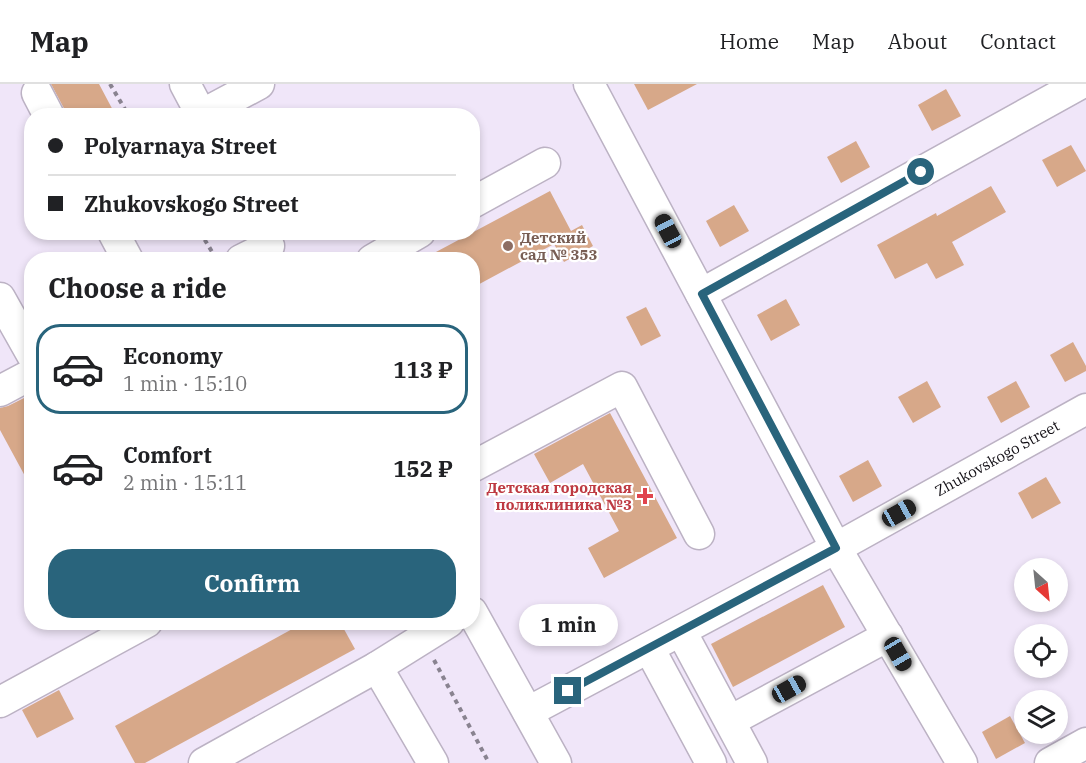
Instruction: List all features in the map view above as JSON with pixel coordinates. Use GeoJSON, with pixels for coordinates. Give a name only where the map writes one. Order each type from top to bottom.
{"type":"FeatureCollection","features":[{"type":"Feature","properties":{"kind":"street"},"geometry":{"type":"LineString","coordinates":[[185,84],[198,108]]}},
{"type":"Feature","properties":{"kind":"street"},"geometry":{"type":"LineString","coordinates":[[215,108],[259,84]]}},
{"type":"Feature","properties":{"kind":"street"},"geometry":{"type":"LineString","coordinates":[[589,84],[836,548],[962,763]]}},
{"type":"Feature","properties":{"kind":"street"},"geometry":{"type":"LineString","coordinates":[[702,294],[1080,84]]}},
{"type":"Feature","properties":{"kind":"street"},"geometry":{"type":"LineString","coordinates":[[480,199],[545,163]]}},
{"type":"Feature","properties":{"kind":"street"},"geometry":{"type":"LineString","coordinates":[[386,252],[406,240]]}},
{"type":"Feature","properties":{"kind":"street"},"geometry":{"type":"LineString","coordinates":[[0,298],[24,341]]}},
{"type":"Feature","properties":{"kind":"street"},"geometry":{"type":"LineString","coordinates":[[0,391],[24,378]]}},
{"type":"Feature","properties":{"kind":"street"},"geometry":{"type":"LineString","coordinates":[[480,463],[622,387],[699,534]]}},
{"type":"Feature","properties":{"kind":"street","name":"Zhukovskogo Street"},"geometry":{"type":"LineString","coordinates":[[528,712],[836,548],[1086,409]]}},
{"type":"Feature","properties":{"kind":"street"},"geometry":{"type":"LineString","coordinates":[[480,626],[556,763]]}},
{"type":"Feature","properties":{"kind":"street"},"geometry":{"type":"LineString","coordinates":[[0,702],[132,630]]}},
{"type":"Feature","properties":{"kind":"street"},"geometry":{"type":"LineString","coordinates":[[204,763],[376,667],[437,630]]}},
{"type":"Feature","properties":{"kind":"street"},"geometry":{"type":"LineString","coordinates":[[681,631],[752,763]]}},
{"type":"Feature","properties":{"kind":"street"},"geometry":{"type":"LineString","coordinates":[[730,722],[888,636]]}},
{"type":"Feature","properties":{"kind":"street"},"geometry":{"type":"LineString","coordinates":[[649,648],[711,763]]}},
{"type":"Feature","properties":{"kind":"street"},"geometry":{"type":"LineString","coordinates":[[376,667],[432,763]]}},
{"type":"Feature","properties":{"kind":"street"},"geometry":{"type":"LineString","coordinates":[[1050,763],[1086,743]]}},
{"type":"Feature","properties":{"kind":"path"},"geometry":{"type":"LineString","coordinates":[[110,84],[124,108]]}},
{"type":"Feature","properties":{"kind":"path"},"geometry":{"type":"LineString","coordinates":[[423,639],[489,763]]}},
{"type":"Feature","properties":{"kind":"building"},"geometry":{"type":"Polygon","coordinates":[[[51,84],[99,84],[112,108],[64,108],[51,84]]]}},
{"type":"Feature","properties":{"kind":"building"},"geometry":{"type":"Polygon","coordinates":[[[634,84],[697,84],[648,110],[634,84]]]}},
{"type":"Feature","properties":{"kind":"building"},"geometry":{"type":"Polygon","coordinates":[[[946,89],[961,116],[932,131],[918,105],[946,89]]]}},
{"type":"Feature","properties":{"kind":"building"},"geometry":{"type":"Polygon","coordinates":[[[856,141],[870,167],[841,183],[827,157],[856,141]]]}},
{"type":"Feature","properties":{"kind":"building"},"geometry":{"type":"Polygon","coordinates":[[[1071,145],[1086,171],[1057,187],[1042,160],[1071,145]]]}},
{"type":"Feature","properties":{"kind":"building"},"geometry":{"type":"Polygon","coordinates":[[[991,186],[1006,212],[952,242],[964,265],[936,279],[927,263],[895,279],[877,245],[936,213],[937,216],[991,186]]]}},
{"type":"Feature","properties":{"kind":"building"},"geometry":{"type":"Polygon","coordinates":[[[550,191],[571,231],[582,225],[593,246],[564,262],[554,244],[480,284],[480,252],[436,252],[458,240],[480,240],[480,228],[550,191]]]}},
{"type":"Feature","properties":{"kind":"building"},"geometry":{"type":"Polygon","coordinates":[[[734,205],[749,231],[720,247],[706,221],[734,205]]]}},
{"type":"Feature","properties":{"kind":"building"},"geometry":{"type":"Polygon","coordinates":[[[786,299],[800,325],[771,341],[757,315],[786,299]]]}},
{"type":"Feature","properties":{"kind":"building"},"geometry":{"type":"Polygon","coordinates":[[[646,307],[661,336],[641,346],[626,317],[646,307]]]}},
{"type":"Feature","properties":{"kind":"building"},"geometry":{"type":"Polygon","coordinates":[[[1073,342],[1086,366],[1086,371],[1065,382],[1050,355],[1073,342]]]}},
{"type":"Feature","properties":{"kind":"building"},"geometry":{"type":"Polygon","coordinates":[[[927,381],[941,407],[913,423],[898,397],[927,381]]]}},
{"type":"Feature","properties":{"kind":"building"},"geometry":{"type":"Polygon","coordinates":[[[1016,381],[1030,407],[1001,423],[987,397],[1016,381]]]}},
{"type":"Feature","properties":{"kind":"building"},"geometry":{"type":"Polygon","coordinates":[[[24,398],[24,474],[0,430],[0,408],[24,398]]]}},
{"type":"Feature","properties":{"kind":"building"},"geometry":{"type":"Polygon","coordinates":[[[610,413],[677,538],[604,578],[588,548],[619,531],[583,464],[550,483],[534,454],[610,413]]]}},
{"type":"Feature","properties":{"kind":"building"},"geometry":{"type":"Polygon","coordinates":[[[868,460],[882,486],[853,502],[839,476],[868,460]]]}},
{"type":"Feature","properties":{"kind":"building"},"geometry":{"type":"Polygon","coordinates":[[[1046,477],[1061,503],[1032,519],[1018,493],[1046,477]]]}},
{"type":"Feature","properties":{"kind":"building"},"geometry":{"type":"Polygon","coordinates":[[[823,585],[845,627],[733,687],[711,644],[823,585]]]}},
{"type":"Feature","properties":{"kind":"building"},"geometry":{"type":"Polygon","coordinates":[[[290,630],[344,630],[355,649],[145,763],[135,763],[115,726],[290,630]]]}},
{"type":"Feature","properties":{"kind":"building"},"geometry":{"type":"Polygon","coordinates":[[[59,690],[74,719],[37,738],[22,710],[59,690]]]}},
{"type":"Feature","properties":{"kind":"building"},"geometry":{"type":"Polygon","coordinates":[[[1010,716],[1014,723],[1014,744],[1023,744],[996,759],[982,732],[1010,716]]]}},
{"type":"Feature","properties":{"kind":"place","name":"Детский сад № 353"},"geometry":{"type":"Point","coordinates":[508,246]}},
{"type":"Feature","properties":{"kind":"place","name":"Детская городская поликлиника №3"},"geometry":{"type":"Point","coordinates":[645,496]}},
{"type":"Feature","properties":{"kind":"route"},"geometry":{"type":"LineString","coordinates":[[568,691],[836,548],[702,294],[921,172]]}}]}
